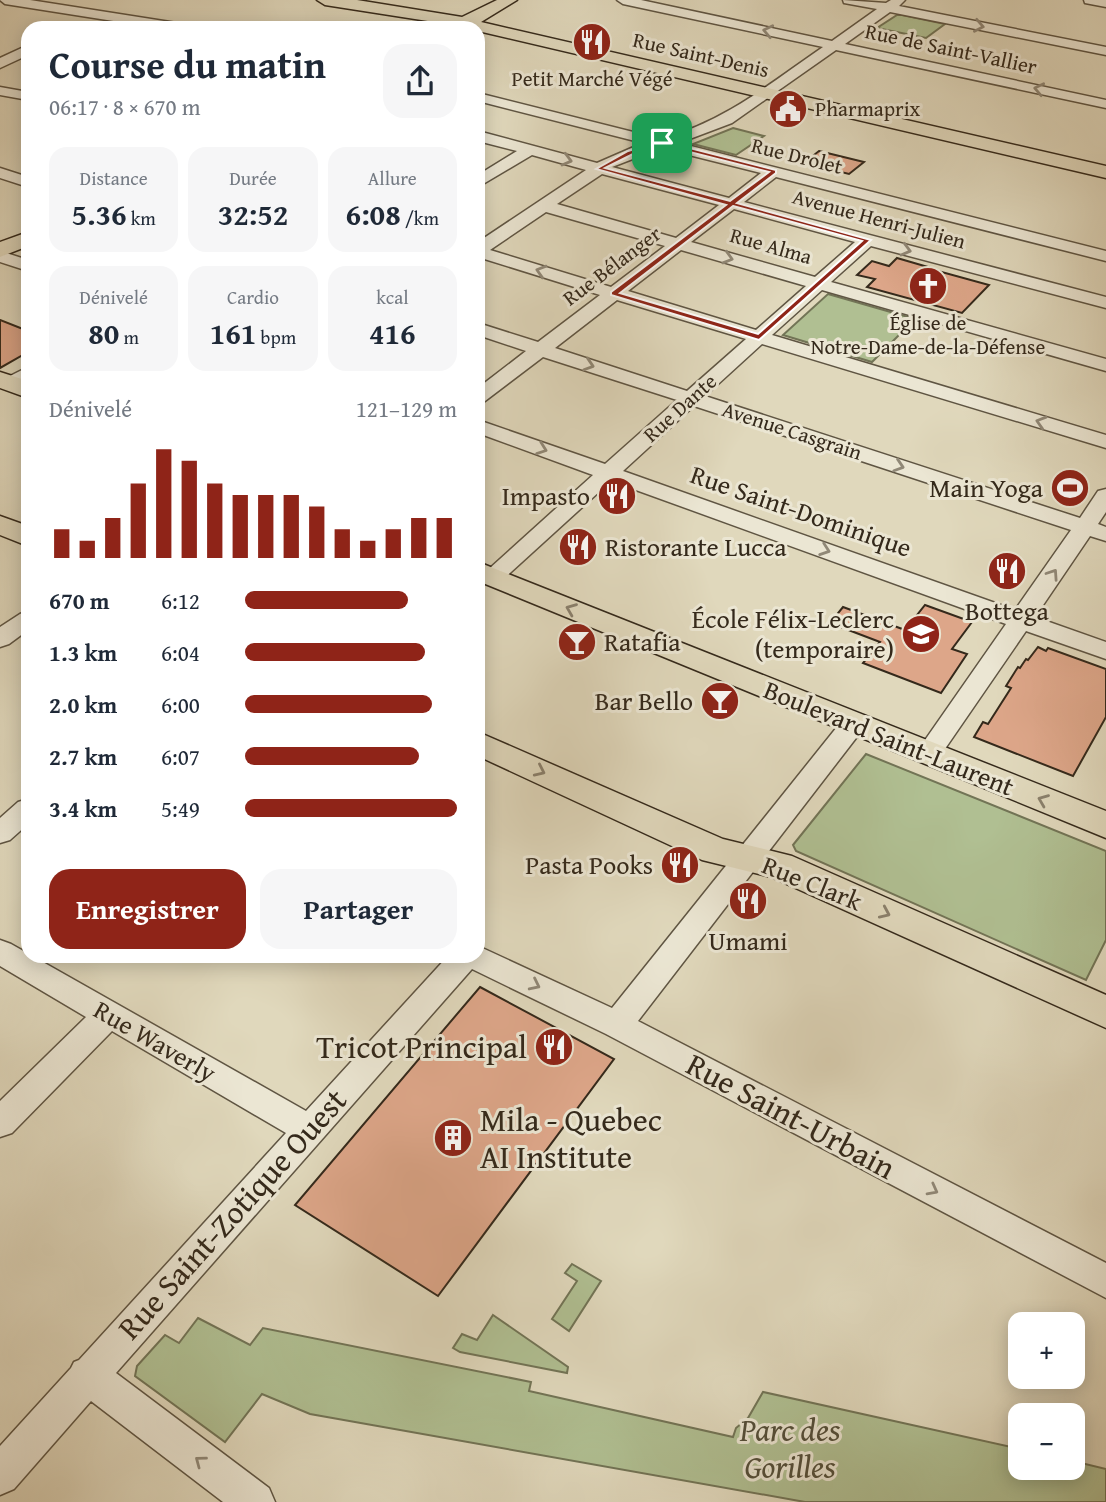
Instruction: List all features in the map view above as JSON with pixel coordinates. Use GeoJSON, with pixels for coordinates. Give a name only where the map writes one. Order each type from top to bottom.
{"type":"FeatureCollection","features":[{"type":"Feature","properties":{"kind":"main road","name":"Rue Saint-Denis"},"geometry":{"type":"LineString","coordinates":[[325,0],[435,21]]}},
{"type":"Feature","properties":{"kind":"main road"},"geometry":{"type":"LineString","coordinates":[[460,21],[492,0]]}},
{"type":"Feature","properties":{"kind":"main road"},"geometry":{"type":"LineString","coordinates":[[468,21],[509,0]]}},
{"type":"Feature","properties":{"kind":"main road","name":"Rue Saint-Denis"},"geometry":{"type":"LineString","coordinates":[[485,31],[766,93],[1106,173]]}},
{"type":"Feature","properties":{"kind":"main road"},"geometry":{"type":"LineString","coordinates":[[0,250],[21,241]]}},
{"type":"Feature","properties":{"kind":"main road"},"geometry":{"type":"LineString","coordinates":[[0,524],[21,534]]}},
{"type":"Feature","properties":{"kind":"main road","name":"Boulevard Saint-Laurent"},"geometry":{"type":"LineString","coordinates":[[485,574],[1106,825]]}},
{"type":"Feature","properties":{"kind":"main road","name":"Rue Clark"},"geometry":{"type":"LineString","coordinates":[[485,746],[715,851],[779,865],[1106,1012]]}},
{"type":"Feature","properties":{"kind":"street"},"geometry":{"type":"LineString","coordinates":[[5,0],[137,21]]}},
{"type":"Feature","properties":{"kind":"street","name":"Rue de Saint-Vallier"},"geometry":{"type":"LineString","coordinates":[[623,0],[1106,104]]}},
{"type":"Feature","properties":{"kind":"street"},"geometry":{"type":"LineString","coordinates":[[849,0],[893,4],[1106,51]]}},
{"type":"Feature","properties":{"kind":"street"},"geometry":{"type":"LineString","coordinates":[[1090,0],[1106,3]]}},
{"type":"Feature","properties":{"kind":"street"},"geometry":{"type":"LineString","coordinates":[[485,246],[599,169],[630,153],[722,123],[893,4]]}},
{"type":"Feature","properties":{"kind":"street"},"geometry":{"type":"LineString","coordinates":[[78,21],[108,5]]}},
{"type":"Feature","properties":{"kind":"street"},"geometry":{"type":"LineString","coordinates":[[10,43],[21,45]]}},
{"type":"Feature","properties":{"kind":"street"},"geometry":{"type":"LineString","coordinates":[[0,64],[21,51]]}},
{"type":"Feature","properties":{"kind":"street"},"geometry":{"type":"LineString","coordinates":[[0,91],[21,95]]}},
{"type":"Feature","properties":{"kind":"street","name":"Rue Drolet"},"geometry":{"type":"LineString","coordinates":[[485,99],[1106,256]]}},
{"type":"Feature","properties":{"kind":"street","name":"Avenue Henri-Julien"},"geometry":{"type":"LineString","coordinates":[[485,138],[1106,303]]}},
{"type":"Feature","properties":{"kind":"street"},"geometry":{"type":"LineString","coordinates":[[485,177],[529,150]]}},
{"type":"Feature","properties":{"kind":"street","name":"Rue Bélanger"},"geometry":{"type":"LineString","coordinates":[[485,392],[774,172]]}},
{"type":"Feature","properties":{"kind":"street"},"geometry":{"type":"LineString","coordinates":[[0,173],[21,180]]}},
{"type":"Feature","properties":{"kind":"street","name":"Rue Alma"},"geometry":{"type":"LineString","coordinates":[[544,206],[1106,365]]}},
{"type":"Feature","properties":{"kind":"street","name":"Rue Dante"},"geometry":{"type":"LineString","coordinates":[[485,574],[607,474],[867,240]]}},
{"type":"Feature","properties":{"kind":"street"},"geometry":{"type":"LineString","coordinates":[[485,253],[1106,442]]}},
{"type":"Feature","properties":{"kind":"street"},"geometry":{"type":"LineString","coordinates":[[0,256],[21,264]]}},
{"type":"Feature","properties":{"kind":"street","name":"Avenue Casgrain"},"geometry":{"type":"LineString","coordinates":[[485,331],[1096,530]]}},
{"type":"Feature","properties":{"kind":"street","name":"Rue Saint-Dominique"},"geometry":{"type":"LineString","coordinates":[[485,429],[1106,651]]}},
{"type":"Feature","properties":{"kind":"street"},"geometry":{"type":"LineString","coordinates":[[929,753],[1021,621],[1096,530],[1106,496]]}},
{"type":"Feature","properties":{"kind":"street"},"geometry":{"type":"LineString","coordinates":[[0,639],[21,625]]}},
{"type":"Feature","properties":{"kind":"street"},"geometry":{"type":"LineString","coordinates":[[617,1025],[854,723]]}},
{"type":"Feature","properties":{"kind":"street"},"geometry":{"type":"LineString","coordinates":[[0,832],[21,815]]}},
{"type":"Feature","properties":{"kind":"street","name":"Rue Waverly"},"geometry":{"type":"LineString","coordinates":[[0,953],[309,1129]]}},
{"type":"Feature","properties":{"kind":"street","name":"Rue Saint-Urbain"},"geometry":{"type":"LineString","coordinates":[[485,962],[617,1025],[1106,1281]]}},
{"type":"Feature","properties":{"kind":"street","name":"Rue Saint-Zotique Ouest"},"geometry":{"type":"LineString","coordinates":[[0,1475],[460,963]]}},
{"type":"Feature","properties":{"kind":"street"},"geometry":{"type":"LineString","coordinates":[[0,1124],[109,1014]]}},
{"type":"Feature","properties":{"kind":"street"},"geometry":{"type":"LineString","coordinates":[[87,1375],[254,1502]]}},
{"type":"Feature","properties":{"kind":"green space"},"geometry":{"type":"Polygon","coordinates":[[[897,15],[945,24],[926,38],[877,28],[897,15]]]}},
{"type":"Feature","properties":{"kind":"green space"},"geometry":{"type":"Polygon","coordinates":[[[733,128],[764,136],[736,155],[693,144],[733,128]]]}},
{"type":"Feature","properties":{"kind":"green space"},"geometry":{"type":"Polygon","coordinates":[[[828,294],[915,319],[872,362],[783,335],[828,294]]]}},
{"type":"Feature","properties":{"kind":"green space"},"geometry":{"type":"Polygon","coordinates":[[[866,754],[1106,851],[1106,940],[1086,980],[796,851],[793,845],[866,754]]]}},
{"type":"Feature","properties":{"kind":"green space"},"geometry":{"type":"Polygon","coordinates":[[[572,1264],[601,1281],[569,1331],[552,1319],[577,1281],[565,1273],[572,1264]]]}},
{"type":"Feature","properties":{"kind":"green space"},"geometry":{"type":"Polygon","coordinates":[[[493,1315],[568,1367],[567,1373],[460,1352],[453,1348],[462,1334],[477,1340],[493,1315]]]}},
{"type":"Feature","properties":{"kind":"green space","name":"Parc des Gorilles"},"geometry":{"type":"Polygon","coordinates":[[[198,1318],[250,1345],[263,1328],[531,1382],[529,1391],[733,1437],[736,1428],[748,1418],[763,1392],[1008,1446],[1008,1480],[1085,1480],[1085,1464],[1106,1469],[1106,1502],[805,1502],[310,1414],[262,1394],[225,1442],[135,1376],[137,1366],[165,1335],[179,1343],[198,1318]]]}},
{"type":"Feature","properties":{"kind":"building"},"geometry":{"type":"Polygon","coordinates":[[[819,151],[864,162],[849,174],[804,163],[819,151]]]}},
{"type":"Feature","properties":{"kind":"building","name":"Église de Notre-Dame-de-la-Défense"},"geometry":{"type":"Polygon","coordinates":[[[897,258],[989,285],[962,313],[867,287],[875,279],[857,275],[872,261],[889,266],[897,258]]]}},
{"type":"Feature","properties":{"kind":"building"},"geometry":{"type":"Polygon","coordinates":[[[0,320],[21,328],[21,356],[0,368],[0,320]]]}},
{"type":"Feature","properties":{"kind":"building"},"geometry":{"type":"Polygon","coordinates":[[[925,605],[972,622],[952,649],[967,654],[941,693],[863,663],[880,642],[830,623],[843,607],[905,630],[925,605]]]}},
{"type":"Feature","properties":{"kind":"building"},"geometry":{"type":"Polygon","coordinates":[[[1038,647],[1046,651],[1048,648],[1106,669],[1106,717],[1073,776],[974,737],[983,722],[988,724],[1011,688],[1006,686],[1018,667],[1028,660],[1038,647]]]}},
{"type":"Feature","properties":{"kind":"building","name":"Mila - Quebec AI Institute"},"geometry":{"type":"Polygon","coordinates":[[[480,987],[614,1059],[438,1296],[295,1205],[480,987]]]}},
{"type":"Feature","properties":{"kind":"place","name":"Petit Marché Végé"},"geometry":{"type":"Point","coordinates":[592,42]}},
{"type":"Feature","properties":{"kind":"place","name":"Pharmaprix"},"geometry":{"type":"Point","coordinates":[788,109]}},
{"type":"Feature","properties":{"kind":"place","name":"Église de Notre-Dame-de-la-Défense"},"geometry":{"type":"Point","coordinates":[928,286]}},
{"type":"Feature","properties":{"kind":"place","name":"Main Yoga"},"geometry":{"type":"Point","coordinates":[1070,488]}},
{"type":"Feature","properties":{"kind":"place","name":"Impasto"},"geometry":{"type":"Point","coordinates":[617,496]}},
{"type":"Feature","properties":{"kind":"place","name":"Ristorante Lucca"},"geometry":{"type":"Point","coordinates":[578,547]}},
{"type":"Feature","properties":{"kind":"place","name":"Bottega"},"geometry":{"type":"Point","coordinates":[1007,571]}},
{"type":"Feature","properties":{"kind":"place","name":"École Félix-Leclerc (temporaire)"},"geometry":{"type":"Point","coordinates":[921,634]}},
{"type":"Feature","properties":{"kind":"place","name":"Ratafia"},"geometry":{"type":"Point","coordinates":[577,642]}},
{"type":"Feature","properties":{"kind":"place","name":"Bar Bello"},"geometry":{"type":"Point","coordinates":[720,701]}},
{"type":"Feature","properties":{"kind":"place","name":"Pasta Pooks"},"geometry":{"type":"Point","coordinates":[680,865]}},
{"type":"Feature","properties":{"kind":"place","name":"Umami"},"geometry":{"type":"Point","coordinates":[748,901]}},
{"type":"Feature","properties":{"kind":"place","name":"Tricot Principal"},"geometry":{"type":"Point","coordinates":[554,1047]}},
{"type":"Feature","properties":{"kind":"place","name":"Mila - Quebec AI Institute"},"geometry":{"type":"Point","coordinates":[453,1138]}},
{"type":"Feature","properties":{"kind":"route"},"geometry":{"type":"LineString","coordinates":[[662,143],[630,153],[599,169],[732,204],[614,293],[759,337],[867,240],[732,204],[774,172],[662,143]]}}]}
